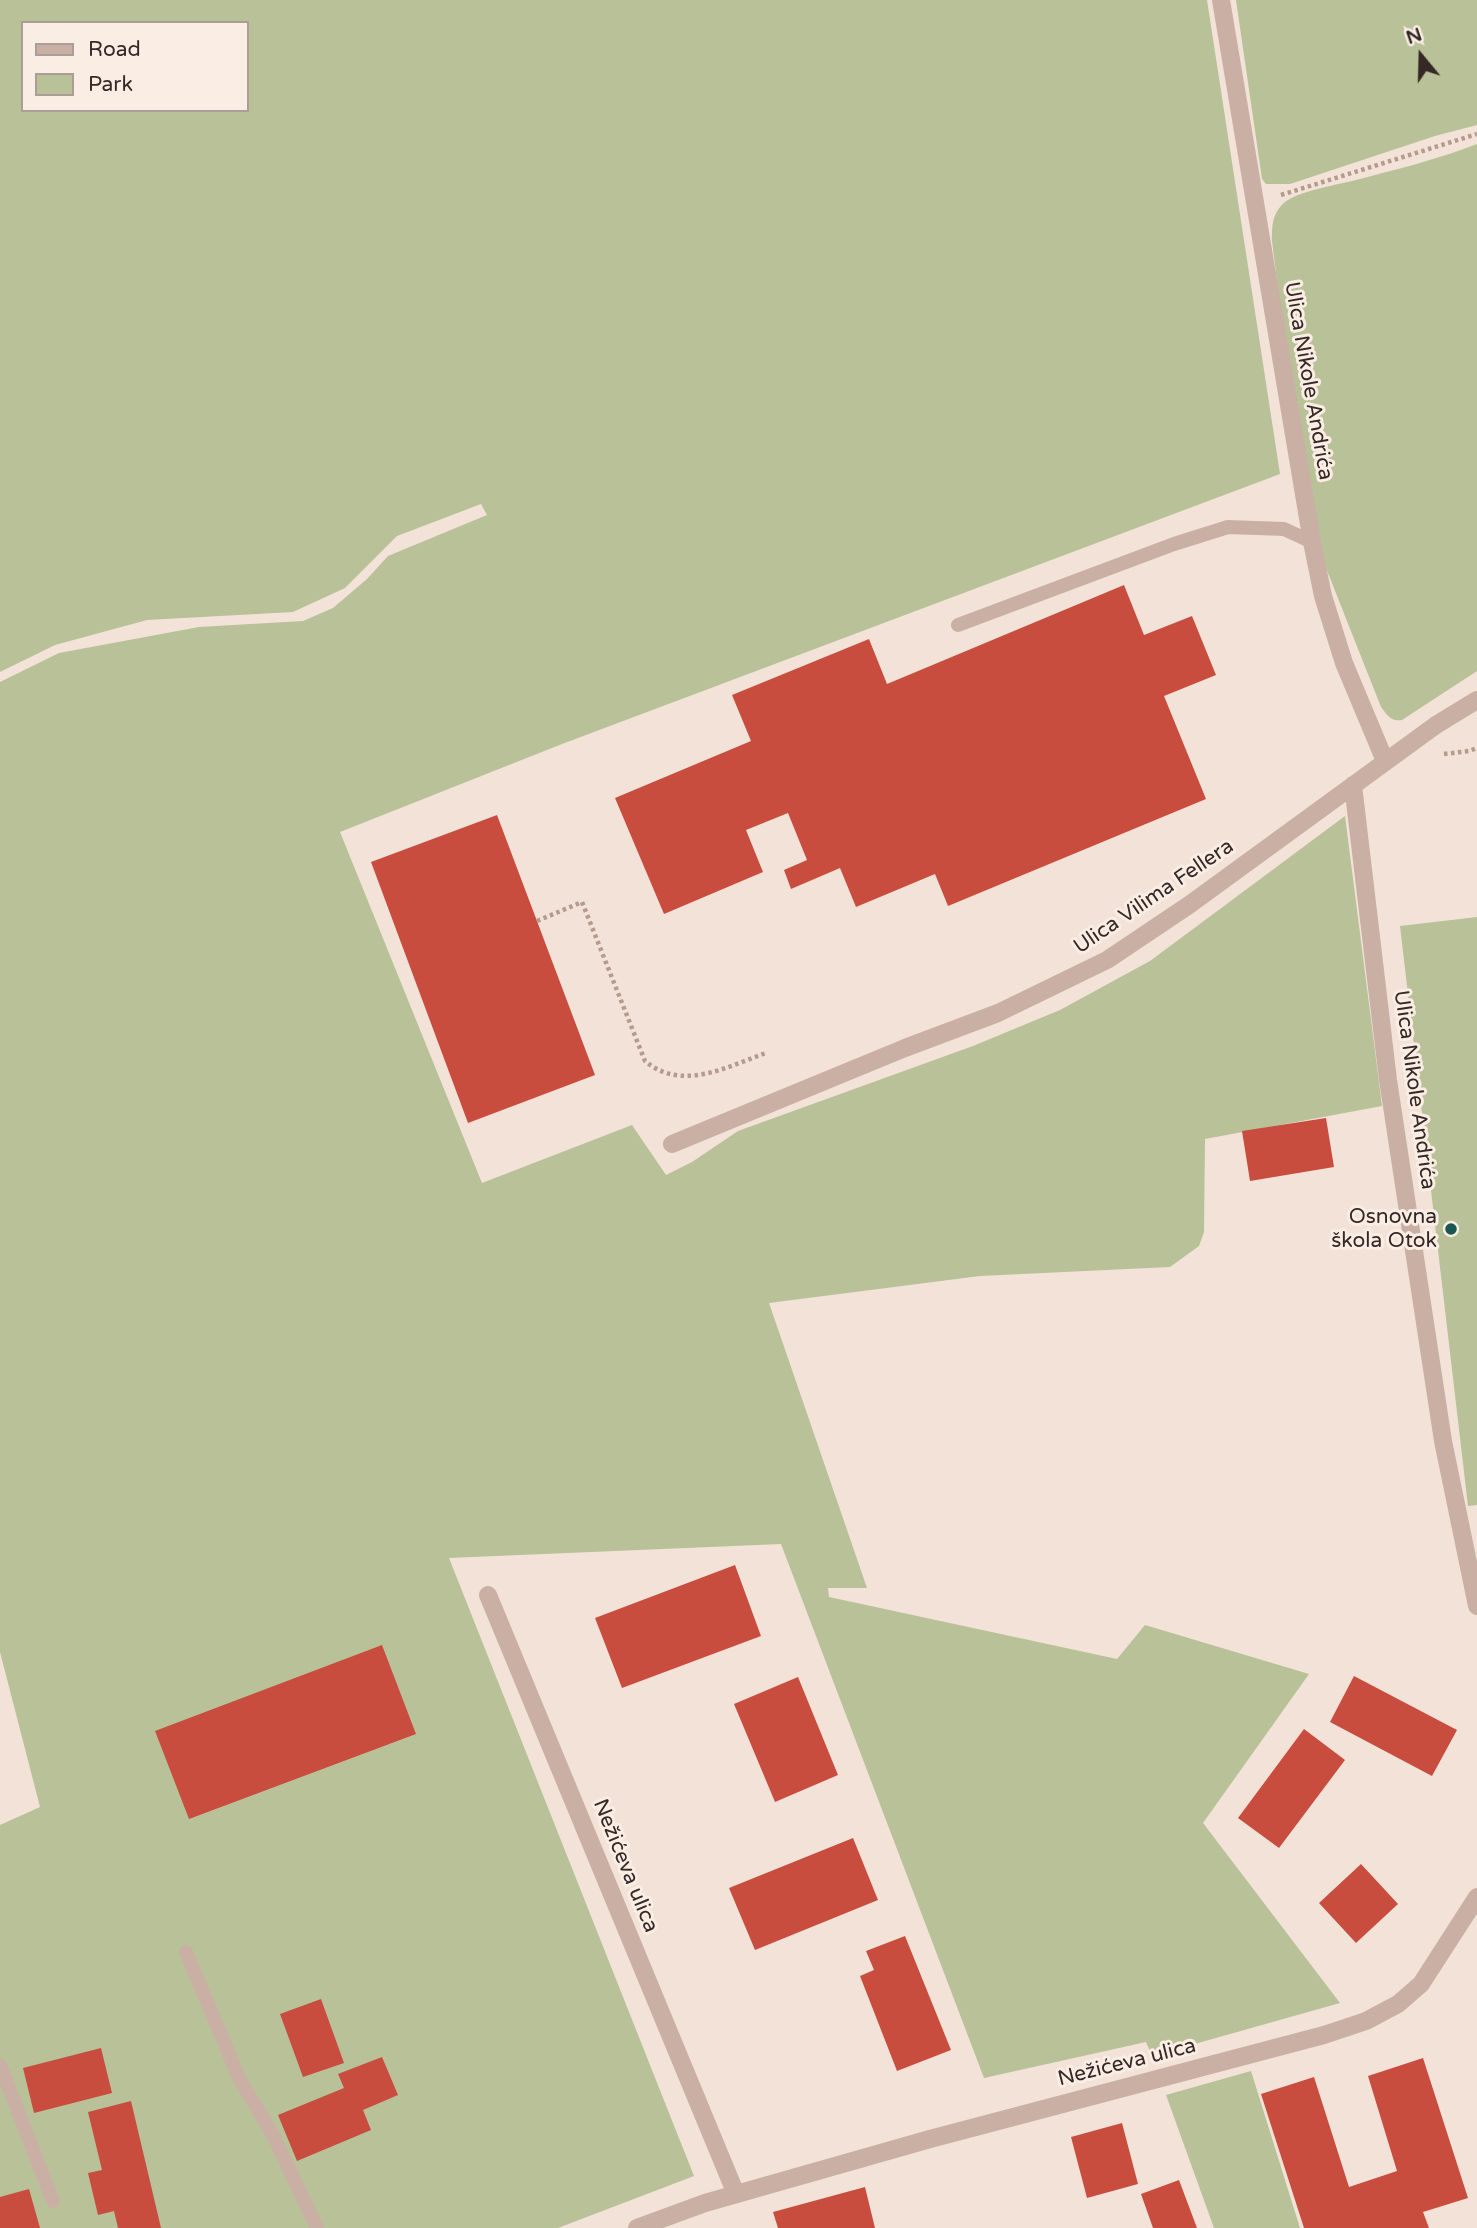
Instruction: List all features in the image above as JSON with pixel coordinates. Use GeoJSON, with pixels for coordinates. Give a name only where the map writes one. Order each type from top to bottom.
{"type":"FeatureCollection","features":[{"type":"Feature","properties":{"kind":"street","name":"Ulica Nikole Andrića"},"geometry":{"type":"LineString","coordinates":[[1222,0],[1323,596],[1344,663],[1385,761]]}},
{"type":"Feature","properties":{"kind":"street","name":"Ulica Vilima Fellera"},"geometry":{"type":"LineString","coordinates":[[672,1144],[905,1048],[998,1013],[1107,960],[1189,905],[1436,725],[1477,700]]}},
{"type":"Feature","properties":{"kind":"street","name":"Ulica Nikole Andrića"},"geometry":{"type":"LineString","coordinates":[[1353,785],[1392,1107],[1443,1441],[1477,1606]]}},
{"type":"Feature","properties":{"kind":"street","name":"Nežićeva ulica"},"geometry":{"type":"LineString","coordinates":[[488,1595],[736,2194]]}},
{"type":"Feature","properties":{"kind":"street","name":"Nežićeva ulica"},"geometry":{"type":"LineString","coordinates":[[637,2228],[736,2194],[1022,2114],[1324,2035],[1366,2021],[1398,2004],[1421,1984],[1477,1897]]}},
{"type":"Feature","properties":{"kind":"lane"},"geometry":{"type":"LineString","coordinates":[[958,625],[1174,544],[1228,527],[1284,529],[1312,542]]}},
{"type":"Feature","properties":{"kind":"lane"},"geometry":{"type":"LineString","coordinates":[[186,1952],[240,2080],[272,2135],[317,2228]]}},
{"type":"Feature","properties":{"kind":"lane"},"geometry":{"type":"LineString","coordinates":[[0,2065],[54,2201]]}},
{"type":"Feature","properties":{"kind":"path"},"geometry":{"type":"LineString","coordinates":[[1255,203],[1477,134]]}},
{"type":"Feature","properties":{"kind":"path"},"geometry":{"type":"LineString","coordinates":[[537,921],[582,902],[645,1061],[657,1071],[680,1077],[705,1074],[766,1053]]}},
{"type":"Feature","properties":{"kind":"green space"},"geometry":{"type":"Polygon","coordinates":[[[0,0],[1207,0],[1280,474],[562,744],[340,832],[482,1183],[632,1125],[666,1175],[692,1162],[738,1131],[973,1046],[1060,1010],[1150,961],[1345,816],[1382,1106],[1205,1139],[1204,1232],[1199,1246],[1170,1267],[980,1276],[769,1303],[867,1588],[828,1588],[829,1597],[1117,1659],[1145,1625],[1309,1674],[1203,1823],[1340,2003],[1152,2056],[1146,2042],[984,2078],[781,1544],[449,1558],[694,2176],[558,2228],[0,2228],[0,1825],[40,1807],[0,1652],[0,682],[59,653],[199,627],[303,621],[333,608],[367,579],[388,556],[487,515],[481,504],[397,536],[345,588],[293,612],[147,620],[55,645],[0,672],[0,0]]]}},
{"type":"Feature","properties":{"kind":"green space"},"geometry":{"type":"Polygon","coordinates":[[[1236,0],[1477,0],[1477,125],[1435,136],[1290,184],[1266,184],[1262,179],[1236,0]]]}},
{"type":"Feature","properties":{"kind":"green space"},"geometry":{"type":"Polygon","coordinates":[[[1477,144],[1477,671],[1402,720],[1395,720],[1381,707],[1307,520],[1272,241],[1273,225],[1281,206],[1298,195],[1415,164],[1477,144]]]}},
{"type":"Feature","properties":{"kind":"green space"},"geometry":{"type":"Polygon","coordinates":[[[1477,917],[1477,1505],[1468,1506],[1400,926],[1477,917]]]}},
{"type":"Feature","properties":{"kind":"green space"},"geometry":{"type":"Polygon","coordinates":[[[1251,2071],[1300,2228],[1214,2228],[1166,2095],[1251,2071]]]}},
{"type":"Feature","properties":{"kind":"building"},"geometry":{"type":"Polygon","coordinates":[[[1124,585],[1144,635],[1192,616],[1216,675],[1164,696],[1206,799],[948,906],[935,874],[856,907],[840,868],[791,889],[784,870],[807,860],[788,813],[746,830],[763,872],[664,914],[615,798],[751,741],[732,695],[869,639],[887,684],[1124,585]]]}},
{"type":"Feature","properties":{"kind":"building"},"geometry":{"type":"Polygon","coordinates":[[[497,815],[595,1075],[468,1123],[371,862],[497,815]]]}},
{"type":"Feature","properties":{"kind":"building"},"geometry":{"type":"Polygon","coordinates":[[[1326,1118],[1334,1167],[1250,1181],[1242,1131],[1326,1118]]]}},
{"type":"Feature","properties":{"kind":"building"},"geometry":{"type":"Polygon","coordinates":[[[735,1565],[761,1636],[622,1688],[595,1618],[735,1565]]]}},
{"type":"Feature","properties":{"kind":"building"},"geometry":{"type":"Polygon","coordinates":[[[382,1645],[416,1734],[189,1819],[155,1731],[382,1645]]]}},
{"type":"Feature","properties":{"kind":"building"},"geometry":{"type":"Polygon","coordinates":[[[1354,1676],[1457,1730],[1432,1776],[1330,1722],[1354,1676]]]}},
{"type":"Feature","properties":{"kind":"building"},"geometry":{"type":"Polygon","coordinates":[[[798,1677],[838,1775],[775,1802],[734,1704],[798,1677]]]}},
{"type":"Feature","properties":{"kind":"building"},"geometry":{"type":"Polygon","coordinates":[[[1304,1729],[1345,1760],[1279,1848],[1238,1818],[1304,1729]]]}},
{"type":"Feature","properties":{"kind":"building"},"geometry":{"type":"Polygon","coordinates":[[[853,1838],[878,1900],[755,1950],[729,1888],[853,1838]]]}},
{"type":"Feature","properties":{"kind":"building"},"geometry":{"type":"Polygon","coordinates":[[[1361,1864],[1398,1904],[1356,1943],[1319,1903],[1361,1864]]]}},
{"type":"Feature","properties":{"kind":"building"},"geometry":{"type":"Polygon","coordinates":[[[905,1936],[951,2050],[897,2071],[860,1976],[874,1970],[866,1951],[905,1936]]]}},
{"type":"Feature","properties":{"kind":"building"},"geometry":{"type":"Polygon","coordinates":[[[321,1999],[344,2063],[303,2077],[280,2014],[321,1999]]]}},
{"type":"Feature","properties":{"kind":"building"},"geometry":{"type":"Polygon","coordinates":[[[101,2048],[112,2093],[34,2113],[23,2068],[101,2048]]]}},
{"type":"Feature","properties":{"kind":"building"},"geometry":{"type":"Polygon","coordinates":[[[382,2057],[398,2095],[363,2110],[371,2130],[297,2161],[278,2115],[344,2088],[338,2074],[382,2057]]]}},
{"type":"Feature","properties":{"kind":"building"},"geometry":{"type":"Polygon","coordinates":[[[1423,2058],[1468,2198],[1423,2212],[1429,2228],[1304,2228],[1261,2094],[1314,2077],[1349,2187],[1397,2171],[1368,2076],[1423,2058]]]}},
{"type":"Feature","properties":{"kind":"building"},"geometry":{"type":"Polygon","coordinates":[[[131,2101],[161,2228],[118,2228],[114,2211],[98,2215],[88,2173],[102,2170],[88,2112],[131,2101]]]}},
{"type":"Feature","properties":{"kind":"building"},"geometry":{"type":"Polygon","coordinates":[[[1122,2123],[1138,2184],[1087,2198],[1071,2137],[1122,2123]]]}},
{"type":"Feature","properties":{"kind":"building"},"geometry":{"type":"Polygon","coordinates":[[[1179,2180],[1197,2228],[1153,2228],[1141,2194],[1179,2180]]]}},
{"type":"Feature","properties":{"kind":"building"},"geometry":{"type":"Polygon","coordinates":[[[865,2187],[875,2228],[778,2228],[773,2212],[865,2187]]]}},
{"type":"Feature","properties":{"kind":"building"},"geometry":{"type":"Polygon","coordinates":[[[29,2189],[40,2228],[0,2228],[0,2197],[29,2189]]]}},
{"type":"Feature","properties":{"kind":"place","name":"Osnovna škola Otok"},"geometry":{"type":"Point","coordinates":[1451,1229]}}]}
